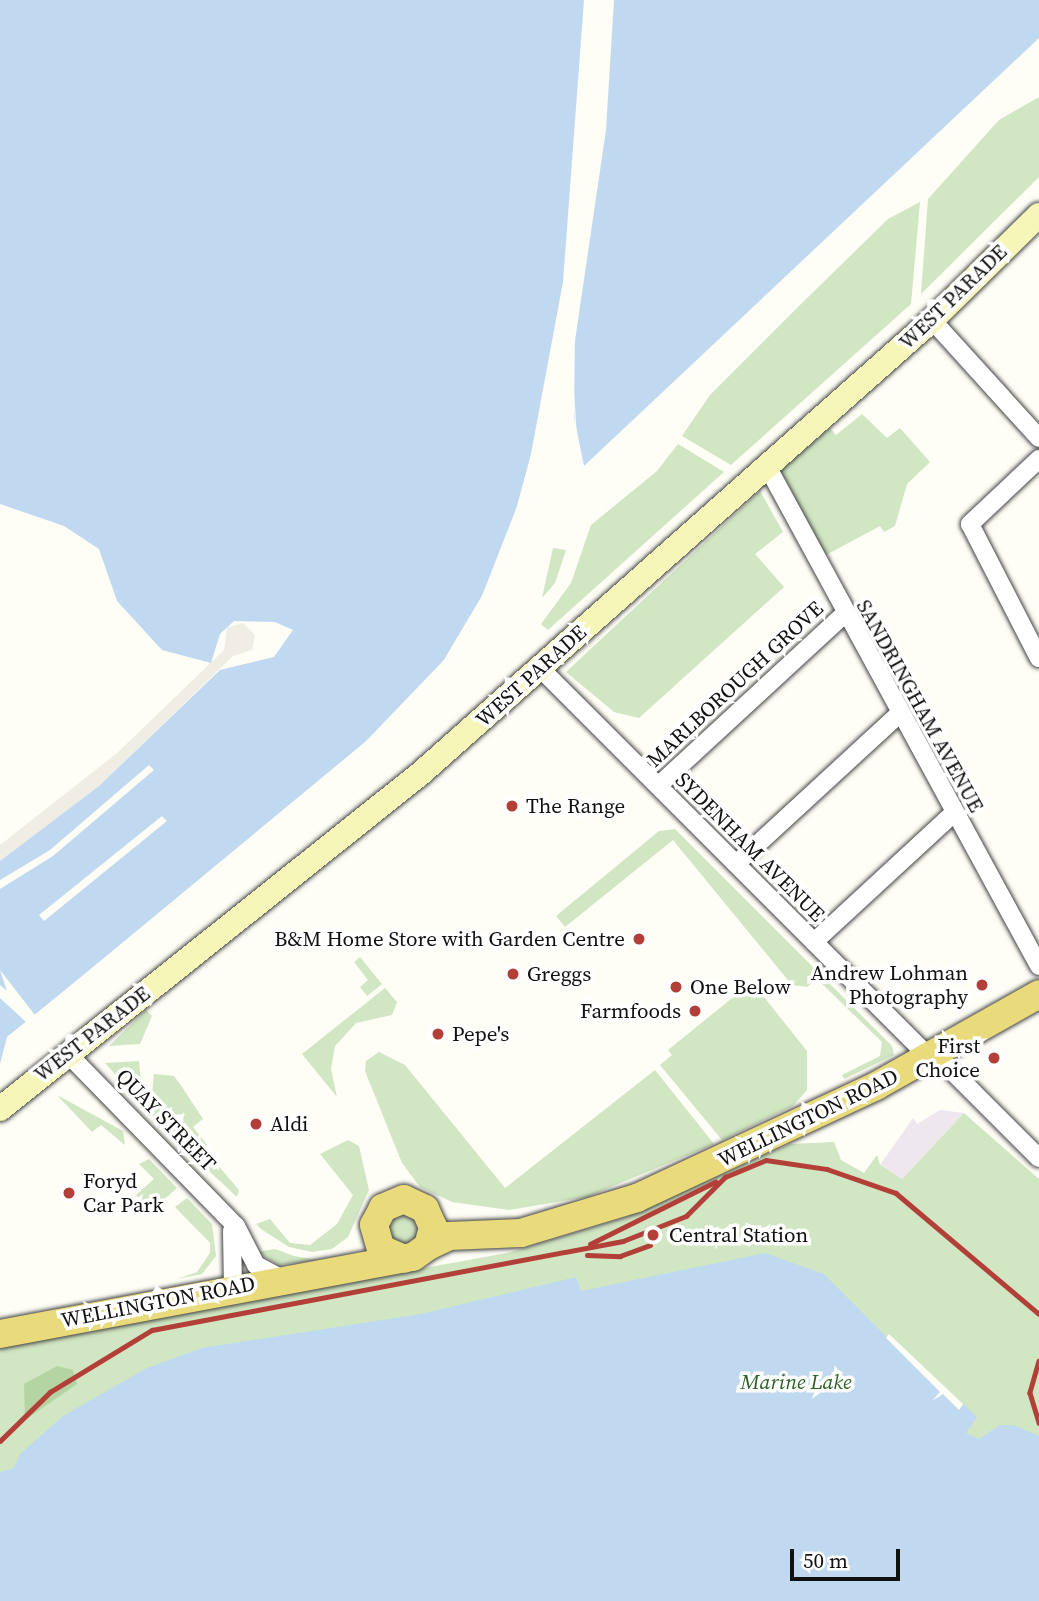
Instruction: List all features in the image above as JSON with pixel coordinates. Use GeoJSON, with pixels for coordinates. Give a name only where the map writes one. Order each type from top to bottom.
{"type":"FeatureCollection","features":[{"type":"Feature","properties":{"kind":"main road","name":"WEST PARADE"},"geometry":{"type":"LineString","coordinates":[[0,1110],[67,1053],[420,775],[932,320],[1039,215]]}},
{"type":"Feature","properties":{"kind":"main road","name":"WELLINGTON ROAD"},"geometry":{"type":"LineString","coordinates":[[4,1332],[416,1252],[449,1236],[493,1238],[566,1219],[696,1172],[932,1055],[1039,994]]}},
{"type":"Feature","properties":{"kind":"main road"},"geometry":{"type":"LineString","coordinates":[[396,1200],[425,1209],[433,1227],[416,1252],[381,1249],[374,1225],[383,1208],[396,1200]]}},
{"type":"Feature","properties":{"kind":"main road","name":"WELLINGTON ROAD"},"geometry":{"type":"LineString","coordinates":[[425,1209],[482,1223],[566,1219]]}},
{"type":"Feature","properties":{"kind":"main road","name":"WELLINGTON ROAD"},"geometry":{"type":"LineString","coordinates":[[292,1276],[351,1252],[374,1225]]}},
{"type":"Feature","properties":{"kind":"street"},"geometry":{"type":"LineString","coordinates":[[932,320],[1039,438]]}},
{"type":"Feature","properties":{"kind":"street"},"geometry":{"type":"LineString","coordinates":[[1039,458],[975,517],[971,533],[1039,658]]}},
{"type":"Feature","properties":{"kind":"street","name":"SANDRINGHAM AVENUE"},"geometry":{"type":"LineString","coordinates":[[766,466],[843,615],[1039,966]]}},
{"type":"Feature","properties":{"kind":"street","name":"MARLBOROUGH GROVE"},"geometry":{"type":"LineString","coordinates":[[657,786],[843,615]]}},
{"type":"Feature","properties":{"kind":"street","name":"SYDENHAM AVENUE"},"geometry":{"type":"LineString","coordinates":[[540,668],[814,942],[1039,1158]]}},
{"type":"Feature","properties":{"kind":"street"},"geometry":{"type":"LineString","coordinates":[[736,864],[900,714]]}},
{"type":"Feature","properties":{"kind":"street"},"geometry":{"type":"LineString","coordinates":[[814,942],[954,813]]}},
{"type":"Feature","properties":{"kind":"street","name":"QUAY STREET"},"geometry":{"type":"LineString","coordinates":[[67,1053],[230,1220],[249,1258],[292,1276]]}},
{"type":"Feature","properties":{"kind":"street"},"geometry":{"type":"LineString","coordinates":[[230,1220],[233,1286]]}},
{"type":"Feature","properties":{"kind":"shaded area"},"geometry":{"type":"Polygon","coordinates":[[[243,623],[255,635],[252,650],[233,656],[99,786],[0,861],[0,845],[116,754],[224,650],[227,628],[243,623]]]}},
{"type":"Feature","properties":{"kind":"shaded area"},"geometry":{"type":"Polygon","coordinates":[[[940,1110],[964,1113],[901,1180],[880,1165],[913,1118],[917,1124],[940,1110]]]}},
{"type":"Feature","properties":{"kind":"green space"},"geometry":{"type":"Polygon","coordinates":[[[1039,97],[1039,177],[921,294],[928,199],[999,120],[1039,97]]]}},
{"type":"Feature","properties":{"kind":"green space"},"geometry":{"type":"Polygon","coordinates":[[[920,202],[911,304],[731,465],[682,436],[710,395],[799,306],[888,219],[920,202]]]}},
{"type":"Feature","properties":{"kind":"green space"},"geometry":{"type":"Polygon","coordinates":[[[862,414],[887,438],[900,428],[930,462],[907,484],[895,526],[884,532],[880,526],[826,555],[780,470],[830,428],[836,435],[862,414]]]}},
{"type":"Feature","properties":{"kind":"green space"},"geometry":{"type":"Polygon","coordinates":[[[678,444],[724,472],[548,630],[541,624],[571,583],[591,525],[657,471],[678,444]]]}},
{"type":"Feature","properties":{"kind":"green space"},"geometry":{"type":"Polygon","coordinates":[[[760,491],[783,532],[755,554],[784,587],[639,718],[614,712],[566,672],[760,491]]]}},
{"type":"Feature","properties":{"kind":"green space"},"geometry":{"type":"Polygon","coordinates":[[[553,548],[566,550],[555,583],[542,598],[553,548]]]}},
{"type":"Feature","properties":{"kind":"green space"},"geometry":{"type":"Polygon","coordinates":[[[675,829],[892,1046],[894,1055],[844,1079],[842,1075],[880,1056],[882,1042],[817,979],[807,987],[792,985],[673,840],[565,927],[556,916],[659,831],[675,829]]]}},
{"type":"Feature","properties":{"kind":"green space"},"geometry":{"type":"Polygon","coordinates":[[[360,957],[382,984],[367,996],[360,987],[368,980],[354,962],[360,957]]]}},
{"type":"Feature","properties":{"kind":"green space"},"geometry":{"type":"Polygon","coordinates":[[[752,982],[807,1051],[807,1090],[793,1106],[722,1140],[660,1065],[672,1055],[668,1050],[752,982]]]}},
{"type":"Feature","properties":{"kind":"green space"},"geometry":{"type":"Polygon","coordinates":[[[385,988],[397,1002],[392,1015],[356,1023],[335,1046],[331,1069],[337,1097],[302,1054],[385,988]]]}},
{"type":"Feature","properties":{"kind":"green space"},"geometry":{"type":"Polygon","coordinates":[[[146,1010],[152,1016],[140,1044],[109,1046],[146,1010]]]}},
{"type":"Feature","properties":{"kind":"green space"},"geometry":{"type":"Polygon","coordinates":[[[379,1052],[405,1065],[505,1188],[655,1070],[714,1144],[587,1197],[509,1210],[452,1202],[420,1187],[402,1163],[365,1071],[366,1061],[379,1052]]]}},
{"type":"Feature","properties":{"kind":"green space"},"geometry":{"type":"Polygon","coordinates":[[[139,1061],[142,1096],[138,1099],[105,1063],[139,1061]]]}},
{"type":"Feature","properties":{"kind":"green space"},"geometry":{"type":"Polygon","coordinates":[[[154,1074],[174,1076],[182,1087],[203,1119],[193,1127],[208,1146],[204,1149],[239,1190],[237,1197],[180,1144],[193,1132],[185,1123],[171,1135],[150,1113],[154,1074]]]}},
{"type":"Feature","properties":{"kind":"green space"},"geometry":{"type":"Polygon","coordinates":[[[57,1095],[123,1131],[125,1145],[101,1125],[92,1132],[57,1095]]]}},
{"type":"Feature","properties":{"kind":"green space","name":"Marine Lake"},"geometry":{"type":"Polygon","coordinates":[[[964,1113],[1039,1179],[1039,1601],[0,1601],[0,1345],[507,1253],[624,1218],[790,1144],[834,1142],[841,1160],[864,1173],[877,1155],[880,1165],[902,1179],[964,1113]]]}},
{"type":"Feature","properties":{"kind":"green space"},"geometry":{"type":"Polygon","coordinates":[[[348,1140],[359,1146],[369,1190],[348,1237],[332,1249],[312,1252],[289,1247],[256,1224],[270,1219],[290,1243],[310,1245],[337,1224],[353,1195],[320,1154],[348,1140]]]}},
{"type":"Feature","properties":{"kind":"green space"},"geometry":{"type":"Polygon","coordinates":[[[149,1159],[177,1188],[157,1206],[146,1206],[136,1195],[154,1179],[139,1164],[149,1159]]]}},
{"type":"Feature","properties":{"kind":"green space"},"geometry":{"type":"Polygon","coordinates":[[[187,1198],[212,1224],[216,1256],[202,1274],[177,1279],[197,1272],[210,1253],[210,1243],[175,1207],[187,1198]]]}},
{"type":"Feature","properties":{"kind":"green space"},"geometry":{"type":"Polygon","coordinates":[[[401,1211],[421,1223],[413,1245],[391,1243],[387,1221],[401,1211]]]}},
{"type":"Feature","properties":{"kind":"green space"},"geometry":{"type":"Polygon","coordinates":[[[275,1249],[318,1260],[279,1265],[257,1252],[275,1249]]]}},
{"type":"Feature","properties":{"kind":"green space"},"geometry":{"type":"Polygon","coordinates":[[[57,1366],[73,1370],[77,1384],[25,1420],[24,1384],[57,1366]]]}},
{"type":"Feature","properties":{"kind":"water"},"geometry":{"type":"Polygon","coordinates":[[[0,0],[1039,0],[1039,38],[584,466],[574,417],[575,331],[566,325],[511,528],[482,596],[444,660],[343,765],[7,1037],[0,1064],[0,861],[99,786],[220,670],[274,657],[293,630],[275,622],[234,621],[220,634],[211,663],[162,650],[117,601],[99,549],[64,526],[0,504],[0,0]]]}},
{"type":"Feature","properties":{"kind":"water","name":"Marine Lake"},"geometry":{"type":"Polygon","coordinates":[[[765,1253],[824,1274],[958,1409],[963,1404],[977,1417],[966,1433],[979,1439],[1000,1425],[1014,1425],[1039,1436],[1039,1601],[0,1601],[0,1472],[14,1468],[20,1454],[63,1416],[147,1368],[202,1348],[421,1314],[576,1277],[581,1291],[765,1253]]]}},
{"type":"Feature","properties":{"kind":"pier"},"geometry":{"type":"Polygon","coordinates":[[[584,0],[614,0],[606,130],[572,361],[579,467],[567,331],[514,529],[485,598],[446,663],[391,726],[345,768],[10,1039],[5,1059],[7,1037],[26,1022],[0,998],[0,985],[7,991],[0,970],[35,1015],[388,723],[444,660],[482,596],[525,486],[563,282],[584,0]]]}},
{"type":"Feature","properties":{"kind":"pier"},"geometry":{"type":"Polygon","coordinates":[[[149,765],[154,770],[53,856],[0,889],[0,880],[50,850],[149,765]]]}},
{"type":"Feature","properties":{"kind":"pier"},"geometry":{"type":"Polygon","coordinates":[[[162,816],[167,821],[44,921],[39,915],[162,816]]]}},
{"type":"Feature","properties":{"kind":"pier"},"geometry":{"type":"Polygon","coordinates":[[[889,1334],[963,1404],[959,1410],[943,1394],[932,1401],[940,1392],[886,1338],[889,1334]]]}},
{"type":"Feature","properties":{"kind":"tram line"},"geometry":{"type":"LineString","coordinates":[[0,1441],[50,1392],[152,1330],[623,1241],[686,1216],[725,1177],[766,1160],[827,1169],[896,1193],[1039,1314]]}},
{"type":"Feature","properties":{"kind":"tram line"},"geometry":{"type":"LineString","coordinates":[[1039,1361],[1030,1393],[1039,1423]]}},
{"type":"Feature","properties":{"kind":"railway"},"geometry":{"type":"LineString","coordinates":[[0,1441],[50,1392],[152,1330],[623,1241],[686,1216],[725,1177],[766,1160],[827,1169],[896,1193],[1039,1314]]}},
{"type":"Feature","properties":{"kind":"railway"},"geometry":{"type":"LineString","coordinates":[[590,1244],[715,1182]]}},
{"type":"Feature","properties":{"kind":"railway"},"geometry":{"type":"LineString","coordinates":[[587,1255],[620,1256],[650,1245]]}},
{"type":"Feature","properties":{"kind":"railway"},"geometry":{"type":"LineString","coordinates":[[1039,1361],[1030,1393],[1039,1423]]}},
{"type":"Feature","properties":{"kind":"place","name":"The Range"},"geometry":{"type":"Point","coordinates":[512,806]}},
{"type":"Feature","properties":{"kind":"place","name":"B&M Home Store with Garden Centre"},"geometry":{"type":"Point","coordinates":[639,939]}},
{"type":"Feature","properties":{"kind":"place","name":"Greggs"},"geometry":{"type":"Point","coordinates":[513,974]}},
{"type":"Feature","properties":{"kind":"place","name":"Andrew Lohman Photography"},"geometry":{"type":"Point","coordinates":[982,985]}},
{"type":"Feature","properties":{"kind":"place","name":"One Below"},"geometry":{"type":"Point","coordinates":[676,987]}},
{"type":"Feature","properties":{"kind":"place","name":"Farmfoods"},"geometry":{"type":"Point","coordinates":[695,1011]}},
{"type":"Feature","properties":{"kind":"place","name":"Pepe's"},"geometry":{"type":"Point","coordinates":[438,1034]}},
{"type":"Feature","properties":{"kind":"place","name":"First Choice"},"geometry":{"type":"Point","coordinates":[994,1058]}},
{"type":"Feature","properties":{"kind":"place","name":"Aldi"},"geometry":{"type":"Point","coordinates":[256,1124]}},
{"type":"Feature","properties":{"kind":"place","name":"Foryd Car Park"},"geometry":{"type":"Point","coordinates":[69,1193]}},
{"type":"Feature","properties":{"kind":"place","name":"Central Station"},"geometry":{"type":"Point","coordinates":[653,1235]}}]}
